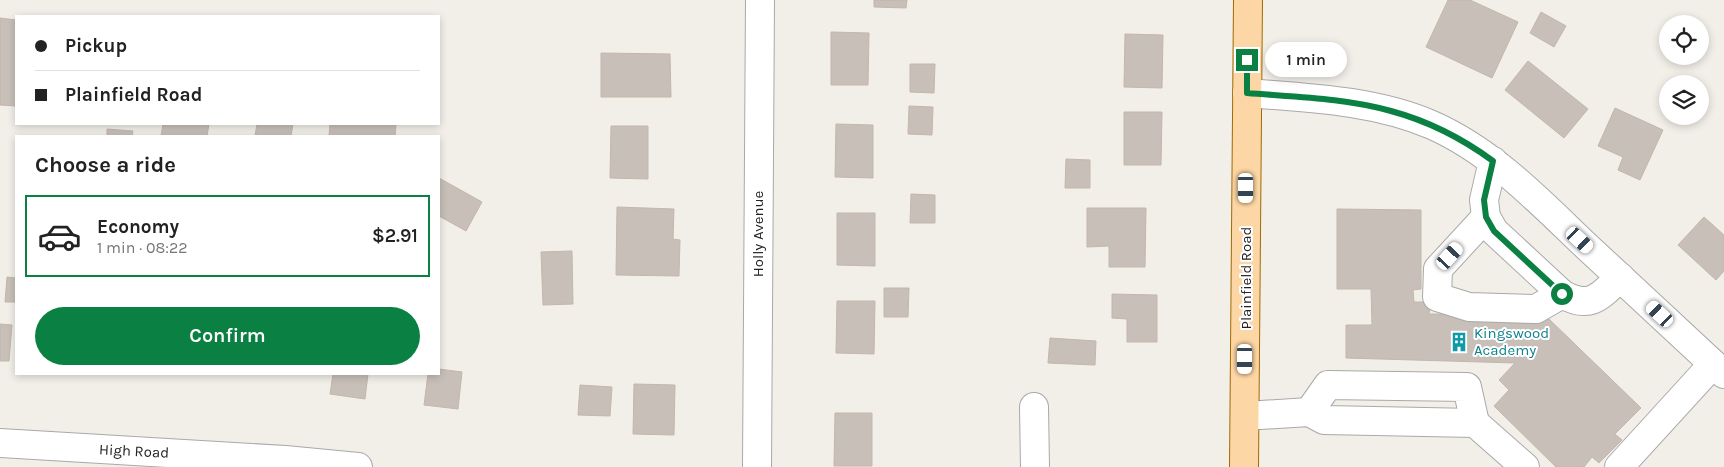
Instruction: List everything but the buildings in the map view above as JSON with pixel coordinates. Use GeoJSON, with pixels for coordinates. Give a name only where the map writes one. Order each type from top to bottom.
{"type":"FeatureCollection","features":[{"type":"Feature","properties":{"kind":"main road","name":"Plainfield Road"},"geometry":{"type":"LineString","coordinates":[[1244,467],[1248,0]]}},
{"type":"Feature","properties":{"kind":"street","name":"Holly Avenue"},"geometry":{"type":"LineString","coordinates":[[756,467],[760,0]]}},
{"type":"Feature","properties":{"kind":"street"},"geometry":{"type":"LineString","coordinates":[[1247,93],[1354,103],[1391,111],[1432,126],[1475,148],[1528,191],[1718,369],[1619,467]]}},
{"type":"Feature","properties":{"kind":"street"},"geometry":{"type":"LineString","coordinates":[[1493,161],[1484,200],[1486,217],[1494,231],[1562,294],[1570,299],[1586,303],[1601,297],[1620,277]]}},
{"type":"Feature","properties":{"kind":"street"},"geometry":{"type":"LineString","coordinates":[[1486,217],[1438,269],[1437,297],[1468,306],[1536,309],[1562,294]]}},
{"type":"Feature","properties":{"kind":"street"},"geometry":{"type":"LineString","coordinates":[[1309,412],[1328,385],[1467,387],[1475,423],[1525,467]]}},
{"type":"Feature","properties":{"kind":"street"},"geometry":{"type":"LineString","coordinates":[[1034,407],[1035,467]]}},
{"type":"Feature","properties":{"kind":"street"},"geometry":{"type":"LineString","coordinates":[[1245,416],[1309,412],[1324,420],[1475,423]]}},
{"type":"Feature","properties":{"kind":"street","name":"High Road"},"geometry":{"type":"LineString","coordinates":[[0,443],[153,460],[286,460],[358,467]]}},
{"type":"Feature","properties":{"kind":"place","name":"Kingswood Academy"},"geometry":{"type":"Point","coordinates":[1459,342]}},
{"type":"Feature","properties":{"kind":"route"},"geometry":{"type":"LineString","coordinates":[[1247,60],[1247,93],[1354,103],[1391,111],[1432,126],[1475,148],[1493,161],[1484,200],[1486,217],[1494,231],[1562,294]]}}]}
